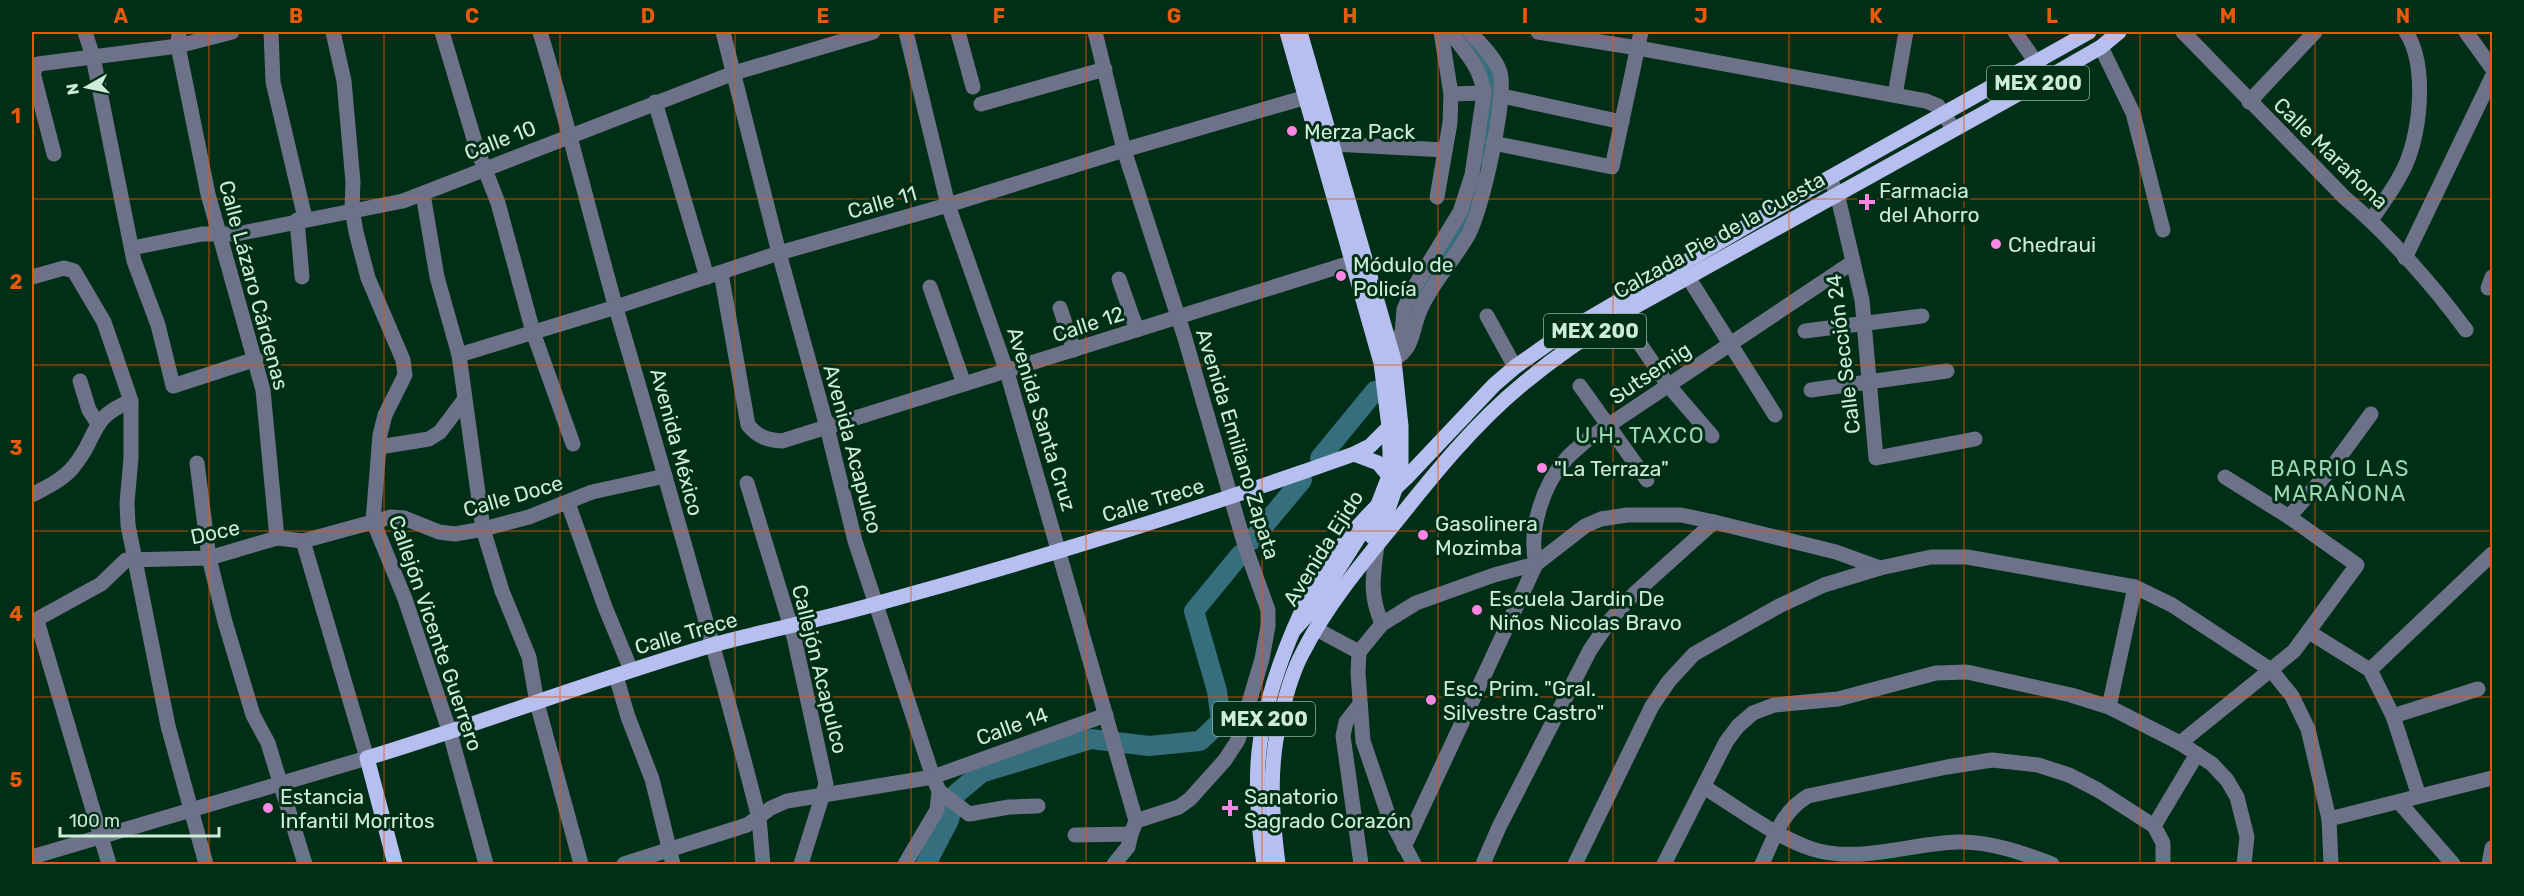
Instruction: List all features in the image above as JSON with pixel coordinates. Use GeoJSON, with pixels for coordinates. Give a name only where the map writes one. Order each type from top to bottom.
{"type":"FeatureCollection","features":[{"type":"Feature","properties":{"kind":"main road","name":"Avenida Ejido"},"geometry":{"type":"LineString","coordinates":[[1287,32],[1312,95]]}},
{"type":"Feature","properties":{"kind":"main road","name":"Avenida Ejido"},"geometry":{"type":"LineString","coordinates":[[1300,32],[1312,95],[1388,356],[1401,426],[1401,472],[1386,515],[1321,612],[1316,629]]}},
{"type":"Feature","properties":{"kind":"main road","name":"Calzada Pie de la Cuesta"},"geometry":{"type":"LineString","coordinates":[[1264,864],[1257,798],[1258,762],[1264,722],[1275,681],[1293,631],[1315,583],[1335,551],[1359,522],[1409,475],[1464,415],[1515,367],[1581,322],[2089,32]]}},
{"type":"Feature","properties":{"kind":"main road","name":"Calzada Pie de la Cuesta"},"geometry":{"type":"LineString","coordinates":[[1278,864],[1270,795],[1273,760],[1280,721],[1302,655],[1316,629],[1377,545],[1425,485],[1466,439],[1521,385],[1564,351],[1620,315],[1953,128],[2047,78],[2101,47],[2120,32]]}},
{"type":"Feature","properties":{"kind":"main road","name":"Avenida Ejido"},"geometry":{"type":"LineString","coordinates":[[1293,631],[1313,609],[1376,510],[1389,476],[1388,356]]}},
{"type":"Feature","properties":{"kind":"main road","name":"Calle Trece"},"geometry":{"type":"LineString","coordinates":[[368,758],[713,645],[875,604],[1060,551],[1230,498],[1354,454],[1370,446],[1389,427]]}},
{"type":"Feature","properties":{"kind":"main road"},"geometry":{"type":"LineString","coordinates":[[1354,454],[1378,463],[1389,476]]}},
{"type":"Feature","properties":{"kind":"main road"},"geometry":{"type":"LineString","coordinates":[[1409,475],[1425,485]]}},
{"type":"Feature","properties":{"kind":"main road"},"geometry":{"type":"LineString","coordinates":[[368,758],[395,864]]}},
{"type":"Feature","properties":{"kind":"street"},"geometry":{"type":"LineString","coordinates":[[86,32],[134,261],[158,326],[173,386],[256,359]]}},
{"type":"Feature","properties":{"kind":"street"},"geometry":{"type":"LineString","coordinates":[[54,154],[33,73],[38,64],[93,57],[179,39],[232,32]]}},
{"type":"Feature","properties":{"kind":"street"},"geometry":{"type":"LineString","coordinates":[[271,32],[273,82],[301,219],[302,277]]}},
{"type":"Feature","properties":{"kind":"street","name":"Callejón Vicente Guerrero"},"geometry":{"type":"LineString","coordinates":[[333,32],[344,81],[353,182],[352,209],[368,278],[403,360],[405,375],[386,416],[379,447],[373,521],[405,599],[450,733],[486,864]]}},
{"type":"Feature","properties":{"kind":"street"},"geometry":{"type":"LineString","coordinates":[[442,32],[477,149],[498,203],[532,332],[573,444]]}},
{"type":"Feature","properties":{"kind":"street","name":"Avenida México"},"geometry":{"type":"LineString","coordinates":[[540,32],[571,135],[616,307],[713,645],[759,818],[764,864]]}},
{"type":"Feature","properties":{"kind":"street","name":"Avenida Acapulco"},"geometry":{"type":"LineString","coordinates":[[723,32],[855,541],[933,777],[940,792]]}},
{"type":"Feature","properties":{"kind":"street","name":"Calle 10"},"geometry":{"type":"LineString","coordinates":[[132,248],[202,234],[237,234],[301,219],[403,201],[734,73],[873,32]]}},
{"type":"Feature","properties":{"kind":"street","name":"Avenida Santa Cruz"},"geometry":{"type":"LineString","coordinates":[[906,32],[948,205],[1007,372],[1106,715],[1134,827]]}},
{"type":"Feature","properties":{"kind":"street"},"geometry":{"type":"LineString","coordinates":[[958,32],[973,87]]}},
{"type":"Feature","properties":{"kind":"street","name":"Avenida Emiliano Zapata"},"geometry":{"type":"LineString","coordinates":[[1075,835],[1134,827],[1190,800],[1225,760],[1238,740],[1263,659],[1268,626],[1268,610],[1230,498],[1178,317],[1124,150],[1095,32]]}},
{"type":"Feature","properties":{"kind":"street"},"geometry":{"type":"LineString","coordinates":[[1437,197],[1450,123],[1450,94],[1441,32]]}},
{"type":"Feature","properties":{"kind":"street"},"geometry":{"type":"LineString","coordinates":[[1388,356],[1402,334],[1404,309],[1413,289],[1461,212],[1472,175],[1484,93],[1483,80],[1477,67],[1450,32]]}},
{"type":"Feature","properties":{"kind":"street"},"geometry":{"type":"LineString","coordinates":[[1388,356],[1406,351],[1421,306],[1468,237],[1477,216],[1502,96],[1500,72],[1470,32]]}},
{"type":"Feature","properties":{"kind":"street"},"geometry":{"type":"LineString","coordinates":[[1538,32],[1926,101],[1938,106],[1953,128]]}},
{"type":"Feature","properties":{"kind":"street"},"geometry":{"type":"LineString","coordinates":[[1493,142],[1612,167],[1641,32]]}},
{"type":"Feature","properties":{"kind":"street"},"geometry":{"type":"LineString","coordinates":[[1895,94],[1906,32]]}},
{"type":"Feature","properties":{"kind":"street"},"geometry":{"type":"LineString","coordinates":[[2015,32],[2047,78]]}},
{"type":"Feature","properties":{"kind":"street","name":"Calle Marañona"},"geometry":{"type":"LineString","coordinates":[[2183,32],[2249,102],[2345,198],[2371,220],[2448,306],[2466,330]]}},
{"type":"Feature","properties":{"kind":"street"},"geometry":{"type":"LineString","coordinates":[[2249,102],[2315,32]]}},
{"type":"Feature","properties":{"kind":"street"},"geometry":{"type":"LineString","coordinates":[[2371,220],[2402,173],[2410,153],[2420,88],[2414,46],[2406,32]]}},
{"type":"Feature","properties":{"kind":"street"},"geometry":{"type":"LineString","coordinates":[[2466,32],[2493,68]]}},
{"type":"Feature","properties":{"kind":"street","name":"Calle Lázaro Cárdenas"},"geometry":{"type":"LineString","coordinates":[[179,39],[196,145],[256,359],[262,390],[278,538]]}},
{"type":"Feature","properties":{"kind":"street"},"geometry":{"type":"LineString","coordinates":[[2101,47],[2133,113],[2163,230]]}},
{"type":"Feature","properties":{"kind":"street"},"geometry":{"type":"LineString","coordinates":[[981,104],[1104,69]]}},
{"type":"Feature","properties":{"kind":"street"},"geometry":{"type":"LineString","coordinates":[[2405,258],[2493,77]]}},
{"type":"Feature","properties":{"kind":"street"},"geometry":{"type":"LineString","coordinates":[[1450,94],[1484,93]]}},
{"type":"Feature","properties":{"kind":"street","name":"Calle 11"},"geometry":{"type":"LineString","coordinates":[[459,355],[616,307],[779,253],[948,205],[1312,95]]}},
{"type":"Feature","properties":{"kind":"street"},"geometry":{"type":"LineString","coordinates":[[1502,96],[1622,122]]}},
{"type":"Feature","properties":{"kind":"street"},"geometry":{"type":"LineString","coordinates":[[655,102],[714,275]]}},
{"type":"Feature","properties":{"kind":"street"},"geometry":{"type":"LineString","coordinates":[[1326,145],[1445,150]]}},
{"type":"Feature","properties":{"kind":"street","name":"Calle Sección 24"},"geometry":{"type":"LineString","coordinates":[[1830,178],[1837,193],[1862,300],[1876,458],[1975,439]]}},
{"type":"Feature","properties":{"kind":"street"},"geometry":{"type":"LineString","coordinates":[[423,194],[437,277],[459,355],[483,529],[502,591],[529,657],[537,703],[581,864]]}},
{"type":"Feature","properties":{"kind":"street","name":"Calle 12"},"geometry":{"type":"LineString","coordinates":[[714,275],[748,425],[755,434],[767,440],[782,441],[1359,260]]}},
{"type":"Feature","properties":{"kind":"street","name":"Sutsemig"},"geometry":{"type":"LineString","coordinates":[[1536,564],[1534,540],[1536,521],[1542,501],[1566,459],[1588,439],[1853,261]]}},
{"type":"Feature","properties":{"kind":"street"},"geometry":{"type":"LineString","coordinates":[[32,276],[64,268],[74,272],[104,322],[131,400],[128,525],[168,726],[206,864]]}},
{"type":"Feature","properties":{"kind":"street"},"geometry":{"type":"LineString","coordinates":[[1688,277],[1775,415]]}},
{"type":"Feature","properties":{"kind":"street"},"geometry":{"type":"LineString","coordinates":[[1119,279],[1137,330]]}},
{"type":"Feature","properties":{"kind":"street"},"geometry":{"type":"LineString","coordinates":[[930,287],[964,384]]}},
{"type":"Feature","properties":{"kind":"street"},"geometry":{"type":"LineString","coordinates":[[1060,308],[1074,350]]}},
{"type":"Feature","properties":{"kind":"street"},"geometry":{"type":"LineString","coordinates":[[1620,315],[1668,385],[1712,436]]}},
{"type":"Feature","properties":{"kind":"street"},"geometry":{"type":"LineString","coordinates":[[1487,316],[1515,367]]}},
{"type":"Feature","properties":{"kind":"street"},"geometry":{"type":"LineString","coordinates":[[1805,331],[1922,316]]}},
{"type":"Feature","properties":{"kind":"street"},"geometry":{"type":"LineString","coordinates":[[1811,390],[1947,371]]}},
{"type":"Feature","properties":{"kind":"street"},"geometry":{"type":"LineString","coordinates":[[80,381],[88,410],[98,424]]}},
{"type":"Feature","properties":{"kind":"street"},"geometry":{"type":"LineString","coordinates":[[1580,386],[1647,480]]}},
{"type":"Feature","properties":{"kind":"street"},"geometry":{"type":"LineString","coordinates":[[32,495],[58,481],[73,468],[98,424],[112,408],[131,400]]}},
{"type":"Feature","properties":{"kind":"street"},"geometry":{"type":"LineString","coordinates":[[379,447],[429,439],[440,432],[464,400]]}},
{"type":"Feature","properties":{"kind":"street"},"geometry":{"type":"LineString","coordinates":[[2289,517],[2330,470],[2371,414]]}},
{"type":"Feature","properties":{"kind":"street"},"geometry":{"type":"LineString","coordinates":[[197,463],[209,558],[253,715],[268,743],[305,864]]}},
{"type":"Feature","properties":{"kind":"street","name":"Calle Doce"},"geometry":{"type":"LineString","coordinates":[[303,541],[391,517],[404,518],[439,532],[455,534],[483,529],[529,517],[592,492],[665,476]]}},
{"type":"Feature","properties":{"kind":"street"},"geometry":{"type":"LineString","coordinates":[[2180,743],[2294,651],[2357,565],[2289,517],[2225,477]]}},
{"type":"Feature","properties":{"kind":"street","name":"Callejón Acapulco"},"geometry":{"type":"LineString","coordinates":[[747,483],[790,625],[826,784],[801,864]]}},
{"type":"Feature","properties":{"kind":"street"},"geometry":{"type":"LineString","coordinates":[[568,503],[605,607],[631,670]]}},
{"type":"Feature","properties":{"kind":"street"},"geometry":{"type":"LineString","coordinates":[[1414,864],[1389,817],[1363,741],[1359,652],[1382,624],[1416,603],[1494,574],[1536,564],[1585,526],[1601,519],[1627,515],[1681,515],[1836,552],[1881,568]]}},
{"type":"Feature","properties":{"kind":"street"},"geometry":{"type":"LineString","coordinates":[[1483,864],[1499,827],[1590,650],[1611,619],[1635,593],[1714,522]]}},
{"type":"Feature","properties":{"kind":"street","name":"Doce"},"geometry":{"type":"LineString","coordinates":[[134,559],[168,561],[209,558],[278,538],[303,541]]}},
{"type":"Feature","properties":{"kind":"street"},"geometry":{"type":"LineString","coordinates":[[303,541],[368,758]]}},
{"type":"Feature","properties":{"kind":"street"},"geometry":{"type":"LineString","coordinates":[[1377,545],[1372,584],[1374,605],[1382,624]]}},
{"type":"Feature","properties":{"kind":"street"},"geometry":{"type":"LineString","coordinates":[[2370,670],[2493,554]]}},
{"type":"Feature","properties":{"kind":"street"},"geometry":{"type":"LineString","coordinates":[[1576,864],[1652,706],[1669,681],[1694,654],[1779,606],[1824,585],[1881,568],[1931,557],[1967,557],[2135,587],[2172,605],[2271,670],[2292,696],[2308,729],[2329,819],[2331,864]]}},
{"type":"Feature","properties":{"kind":"street"},"geometry":{"type":"LineString","coordinates":[[109,864],[34,621],[101,584],[121,563],[134,559]]}},
{"type":"Feature","properties":{"kind":"street"},"geometry":{"type":"LineString","coordinates":[[1404,847],[1536,564]]}},
{"type":"Feature","properties":{"kind":"street"},"geometry":{"type":"LineString","coordinates":[[2109,707],[2135,587]]}},
{"type":"Feature","properties":{"kind":"street"},"geometry":{"type":"LineString","coordinates":[[1316,629],[1359,652]]}},
{"type":"Feature","properties":{"kind":"street"},"geometry":{"type":"LineString","coordinates":[[2309,632],[2370,670],[2393,716],[2419,796]]}},
{"type":"Feature","properties":{"kind":"street"},"geometry":{"type":"LineString","coordinates":[[1664,864],[1726,742],[1738,726],[1753,713],[1774,705],[1838,699],[1936,673],[1967,672],[2071,695],[2109,707],[2180,743],[2212,764],[2227,780],[2237,797],[2247,837],[2244,864]]}},
{"type":"Feature","properties":{"kind":"street"},"geometry":{"type":"LineString","coordinates":[[616,676],[628,717],[652,779],[673,864]]}},
{"type":"Feature","properties":{"kind":"street"},"geometry":{"type":"LineString","coordinates":[[2393,716],[2478,689]]}},
{"type":"Feature","properties":{"kind":"street"},"geometry":{"type":"LineString","coordinates":[[1360,705],[1346,722],[1343,736],[1361,864]]}},
{"type":"Feature","properties":{"kind":"street","name":"Calle 14"},"geometry":{"type":"LineString","coordinates":[[624,864],[747,825],[771,808],[787,801],[933,777],[1106,715]]}},
{"type":"Feature","properties":{"kind":"street"},"geometry":{"type":"LineString","coordinates":[[2154,825],[2197,754]]}},
{"type":"Feature","properties":{"kind":"street","name":"Calle Trece"},"geometry":{"type":"LineString","coordinates":[[32,857],[368,758]]}},
{"type":"Feature","properties":{"kind":"street"},"geometry":{"type":"LineString","coordinates":[[1762,864],[1786,813],[1795,803],[1808,796],[1947,766],[1992,760],[2038,765],[2070,775],[2098,790],[2154,825],[2163,843],[2163,864]]}},
{"type":"Feature","properties":{"kind":"street"},"geometry":{"type":"LineString","coordinates":[[2329,819],[2493,778]]}},
{"type":"Feature","properties":{"kind":"street"},"geometry":{"type":"LineString","coordinates":[[1704,788],[1777,832],[1813,849],[1855,855],[1959,842],[1994,846],[2045,863]]}},
{"type":"Feature","properties":{"kind":"street"},"geometry":{"type":"LineString","coordinates":[[905,864],[937,810],[940,792],[969,814],[1008,807],[1038,806]]}},
{"type":"Feature","properties":{"kind":"street"},"geometry":{"type":"LineString","coordinates":[[2399,802],[2453,864]]}},
{"type":"Feature","properties":{"kind":"street"},"geometry":{"type":"LineString","coordinates":[[1114,864],[1128,847],[1134,827]]}},
{"type":"Feature","properties":{"kind":"street"},"geometry":{"type":"LineString","coordinates":[[2489,864],[2493,848]]}},
{"type":"Feature","properties":{"kind":"waterway"},"geometry":{"type":"LineString","coordinates":[[1459,32],[1485,64],[1493,88],[1482,155]]}},
{"type":"Feature","properties":{"kind":"waterway"},"geometry":{"type":"LineString","coordinates":[[1411,315],[1422,289],[1464,230],[1475,184]]}},
{"type":"Feature","properties":{"kind":"waterway"},"geometry":{"type":"LineString","coordinates":[[1320,458],[1375,391]]}},
{"type":"Feature","properties":{"kind":"waterway"},"geometry":{"type":"LineString","coordinates":[[1252,540],[1302,480]]}},
{"type":"Feature","properties":{"kind":"waterway"},"geometry":{"type":"LineString","coordinates":[[926,864],[949,820],[956,794],[981,773],[1091,739],[1149,746],[1200,741],[1221,721],[1217,691],[1194,611],[1240,555]]}},
{"type":"Feature","properties":{"kind":"place","name":"Merza Pack"},"geometry":{"type":"Point","coordinates":[1292,131]}},
{"type":"Feature","properties":{"kind":"place","name":"Farmacia del Ahorro"},"geometry":{"type":"Point","coordinates":[1867,202]}},
{"type":"Feature","properties":{"kind":"place","name":"Chedraui"},"geometry":{"type":"Point","coordinates":[1996,244]}},
{"type":"Feature","properties":{"kind":"place","name":"Módulo de Policía"},"geometry":{"type":"Point","coordinates":[1341,276]}},
{"type":"Feature","properties":{"kind":"place","name":"\"La Terraza\""},"geometry":{"type":"Point","coordinates":[1542,468]}},
{"type":"Feature","properties":{"kind":"place","name":"Gasolinera Mozimba"},"geometry":{"type":"Point","coordinates":[1423,535]}},
{"type":"Feature","properties":{"kind":"place","name":"Escuela Jardin De Niños Nicolas Bravo"},"geometry":{"type":"Point","coordinates":[1477,610]}},
{"type":"Feature","properties":{"kind":"place","name":"Esc. Prim. \"Gral. Silvestre Castro\""},"geometry":{"type":"Point","coordinates":[1431,700]}},
{"type":"Feature","properties":{"kind":"place","name":"Estancia Infantil Morritos"},"geometry":{"type":"Point","coordinates":[268,808]}},
{"type":"Feature","properties":{"kind":"place","name":"Sanatorio Sagrado Corazón"},"geometry":{"type":"Point","coordinates":[1230,808]}},
{"type":"Feature","properties":{"kind":"district","name":"U.H. TAXCO"},"geometry":{"type":"Point","coordinates":[1640,435]}},
{"type":"Feature","properties":{"kind":"district","name":"BARRIO LAS MARAÑONA"},"geometry":{"type":"Point","coordinates":[2340,480]}}]}
